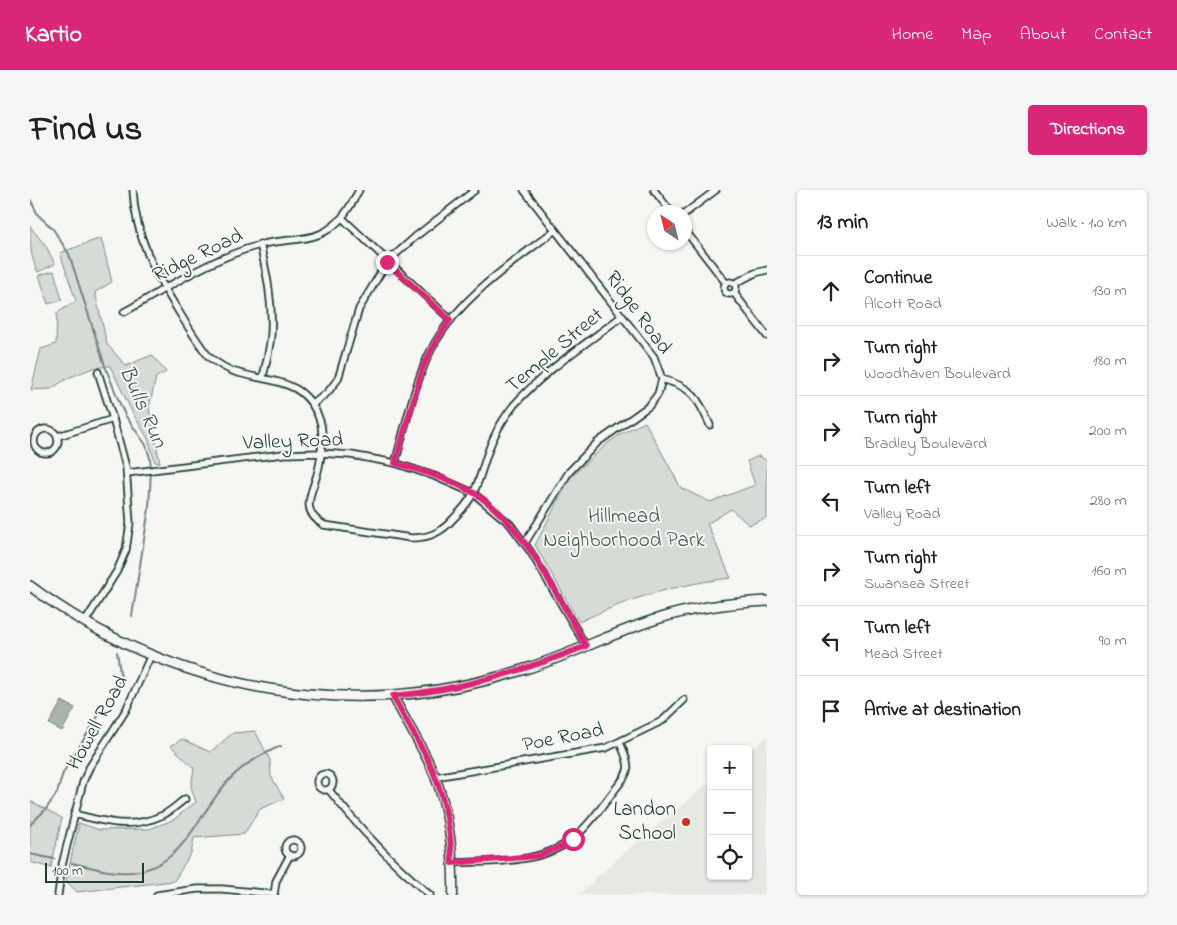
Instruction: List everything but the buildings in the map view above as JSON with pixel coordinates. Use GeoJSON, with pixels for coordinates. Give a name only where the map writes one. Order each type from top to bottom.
{"type":"FeatureCollection","features":[{"type":"Feature","properties":{"kind":"main road"},"geometry":{"type":"LineString","coordinates":[[30,586],[85,622],[151,655],[202,674],[266,689],[320,696],[393,696],[446,689],[497,678],[536,666],[629,629],[676,613],[722,604],[767,600]]}},
{"type":"Feature","properties":{"kind":"street"},"geometry":{"type":"LineString","coordinates":[[133,190],[140,234],[150,262],[165,289],[209,357],[218,364],[235,372],[263,377],[286,384],[296,389],[313,404],[328,392],[338,380],[359,309],[387,262],[415,237],[475,190]]}},
{"type":"Feature","properties":{"kind":"street","name":"Ridge Road"},"geometry":{"type":"LineString","coordinates":[[124,312],[219,260],[260,244],[319,234],[342,218],[359,190]]}},
{"type":"Feature","properties":{"kind":"street","name":"Ridge Road"},"geometry":{"type":"LineString","coordinates":[[524,190],[654,357],[662,379],[658,394],[649,406],[598,442],[569,472],[525,543]]}},
{"type":"Feature","properties":{"kind":"street"},"geometry":{"type":"LineString","coordinates":[[654,190],[666,205]]}},
{"type":"Feature","properties":{"kind":"street"},"geometry":{"type":"LineString","coordinates":[[692,208],[716,190]]}},
{"type":"Feature","properties":{"kind":"street"},"geometry":{"type":"LineString","coordinates":[[342,218],[450,320]]}},
{"type":"Feature","properties":{"kind":"street"},"geometry":{"type":"LineString","coordinates":[[395,463],[423,367],[436,341],[450,320],[479,290],[555,230]]}},
{"type":"Feature","properties":{"kind":"street"},"geometry":{"type":"LineString","coordinates":[[692,239],[726,283]]}},
{"type":"Feature","properties":{"kind":"street"},"geometry":{"type":"LineString","coordinates":[[260,244],[269,286],[272,313],[271,337],[263,377]]}},
{"type":"Feature","properties":{"kind":"street"},"geometry":{"type":"LineString","coordinates":[[726,283],[734,284],[755,273],[767,270]]}},
{"type":"Feature","properties":{"kind":"street"},"geometry":{"type":"LineString","coordinates":[[726,283],[723,288],[725,292],[729,295],[734,293]]}},
{"type":"Feature","properties":{"kind":"street"},"geometry":{"type":"LineString","coordinates":[[734,284],[736,290],[734,293]]}},
{"type":"Feature","properties":{"kind":"street"},"geometry":{"type":"LineString","coordinates":[[734,293],[767,336]]}},
{"type":"Feature","properties":{"kind":"street","name":"Temple Street"},"geometry":{"type":"LineString","coordinates":[[313,404],[321,423],[318,470],[309,498],[309,504],[314,517],[324,526],[412,538],[422,538],[438,534],[465,507],[473,493],[493,439],[503,420],[515,405],[542,378],[622,316]]}},
{"type":"Feature","properties":{"kind":"street"},"geometry":{"type":"LineString","coordinates":[[85,622],[117,571],[126,550],[130,522],[127,473],[113,418],[98,372]]}},
{"type":"Feature","properties":{"kind":"street"},"geometry":{"type":"LineString","coordinates":[[662,379],[679,384],[693,394],[699,401],[710,426]]}},
{"type":"Feature","properties":{"kind":"street"},"geometry":{"type":"LineString","coordinates":[[58,436],[113,418]]}},
{"type":"Feature","properties":{"kind":"street"},"geometry":{"type":"LineString","coordinates":[[51,429],[58,436],[57,446],[52,451],[42,452],[35,445],[34,438],[41,430],[51,429]]}},
{"type":"Feature","properties":{"kind":"street","name":"Valley Road"},"geometry":{"type":"LineString","coordinates":[[127,473],[283,454],[320,453],[351,455],[395,463],[434,476],[473,493],[503,517],[525,543],[586,646]]}},
{"type":"Feature","properties":{"kind":"street","name":"Howell Road"},"geometry":{"type":"LineString","coordinates":[[58,895],[62,865],[83,782],[89,768],[126,710],[151,655]]}},
{"type":"Feature","properties":{"kind":"street"},"geometry":{"type":"LineString","coordinates":[[393,696],[427,758],[435,777],[447,818],[451,847],[452,895]]}},
{"type":"Feature","properties":{"kind":"street","name":"Poe Road"},"geometry":{"type":"LineString","coordinates":[[435,777],[606,748],[662,721],[684,700]]}},
{"type":"Feature","properties":{"kind":"street"},"geometry":{"type":"LineString","coordinates":[[452,863],[538,856],[563,846],[573,839],[585,828],[628,773],[628,759],[620,742]]}},
{"type":"Feature","properties":{"kind":"street"},"geometry":{"type":"LineString","coordinates":[[329,790],[374,842],[430,895]]}},
{"type":"Feature","properties":{"kind":"street"},"geometry":{"type":"LineString","coordinates":[[74,814],[111,824],[136,823],[164,814],[185,799]]}},
{"type":"Feature","properties":{"kind":"street"},"geometry":{"type":"LineString","coordinates":[[156,895],[197,889],[222,888],[274,894],[276,881],[290,855]]}},
{"type":"Feature","properties":{"kind":"shaded area"},"geometry":{"type":"Polygon","coordinates":[[[62,701],[75,708],[62,731],[49,724],[62,701]]]}},
{"type":"Feature","properties":{"kind":"shaded area","name":"Landon School"},"geometry":{"type":"Polygon","coordinates":[[[767,737],[767,895],[579,895],[612,863],[707,784],[707,880],[752,880],[752,749],[767,737]]]}},
{"type":"Feature","properties":{"kind":"green space"},"geometry":{"type":"Polygon","coordinates":[[[30,226],[47,248],[55,264],[38,272],[30,244],[30,226]]]}},
{"type":"Feature","properties":{"kind":"green space"},"geometry":{"type":"Polygon","coordinates":[[[101,238],[112,282],[95,292],[107,344],[126,366],[152,355],[166,372],[156,377],[149,408],[160,463],[155,462],[148,439],[132,412],[110,366],[93,368],[68,378],[51,389],[31,390],[41,349],[56,344],[57,313],[76,301],[60,253],[101,238]]]}},
{"type":"Feature","properties":{"kind":"green space"},"geometry":{"type":"Polygon","coordinates":[[[54,271],[62,300],[48,304],[39,275],[54,271]]]}},
{"type":"Feature","properties":{"kind":"green space","name":"Hillmead Neighborhood Park"},"geometry":{"type":"Polygon","coordinates":[[[645,422],[681,488],[710,502],[755,485],[747,461],[759,456],[767,461],[767,518],[749,525],[731,509],[707,524],[731,578],[672,588],[615,606],[579,622],[535,545],[570,478],[609,442],[645,422]]]}},
{"type":"Feature","properties":{"kind":"green space"},"geometry":{"type":"Polygon","coordinates":[[[255,731],[270,760],[271,776],[284,799],[260,809],[244,834],[194,838],[191,853],[174,881],[77,892],[66,881],[79,823],[100,830],[149,829],[173,820],[196,802],[191,787],[194,768],[171,746],[182,739],[210,752],[233,733],[255,731]]]}},
{"type":"Feature","properties":{"kind":"green space"},"geometry":{"type":"Polygon","coordinates":[[[30,801],[62,818],[51,868],[30,862],[30,801]]]}},
{"type":"Feature","properties":{"kind":"waterway","name":"Bulls Run"},"geometry":{"type":"LineString","coordinates":[[30,199],[38,215],[53,229],[69,254],[105,366],[120,404],[125,415],[146,445],[150,458],[149,508],[132,616]]}},
{"type":"Feature","properties":{"kind":"waterway","name":"Bulls Run"},"geometry":{"type":"LineString","coordinates":[[30,825],[46,809],[57,793],[63,773],[121,679],[117,652]]}},
{"type":"Feature","properties":{"kind":"waterway"},"geometry":{"type":"LineString","coordinates":[[72,863],[102,870],[132,872],[150,868],[165,860],[189,836],[219,792],[235,774],[267,752],[281,746]]}},
{"type":"Feature","properties":{"kind":"waterway"},"geometry":{"type":"LineString","coordinates":[[30,854],[54,859]]}},
{"type":"Feature","properties":{"kind":"place","name":"Landon School"},"geometry":{"type":"Point","coordinates":[686,822]}},
{"type":"Feature","properties":{"kind":"route"},"geometry":{"type":"LineString","coordinates":[[387,262],[450,320],[436,341],[423,367],[395,463],[434,476],[473,493],[503,517],[518,533],[530,551],[586,646],[528,669],[497,678],[446,689],[393,696],[427,758],[435,777],[447,818],[452,863],[538,856],[563,846],[573,839]]}}]}
